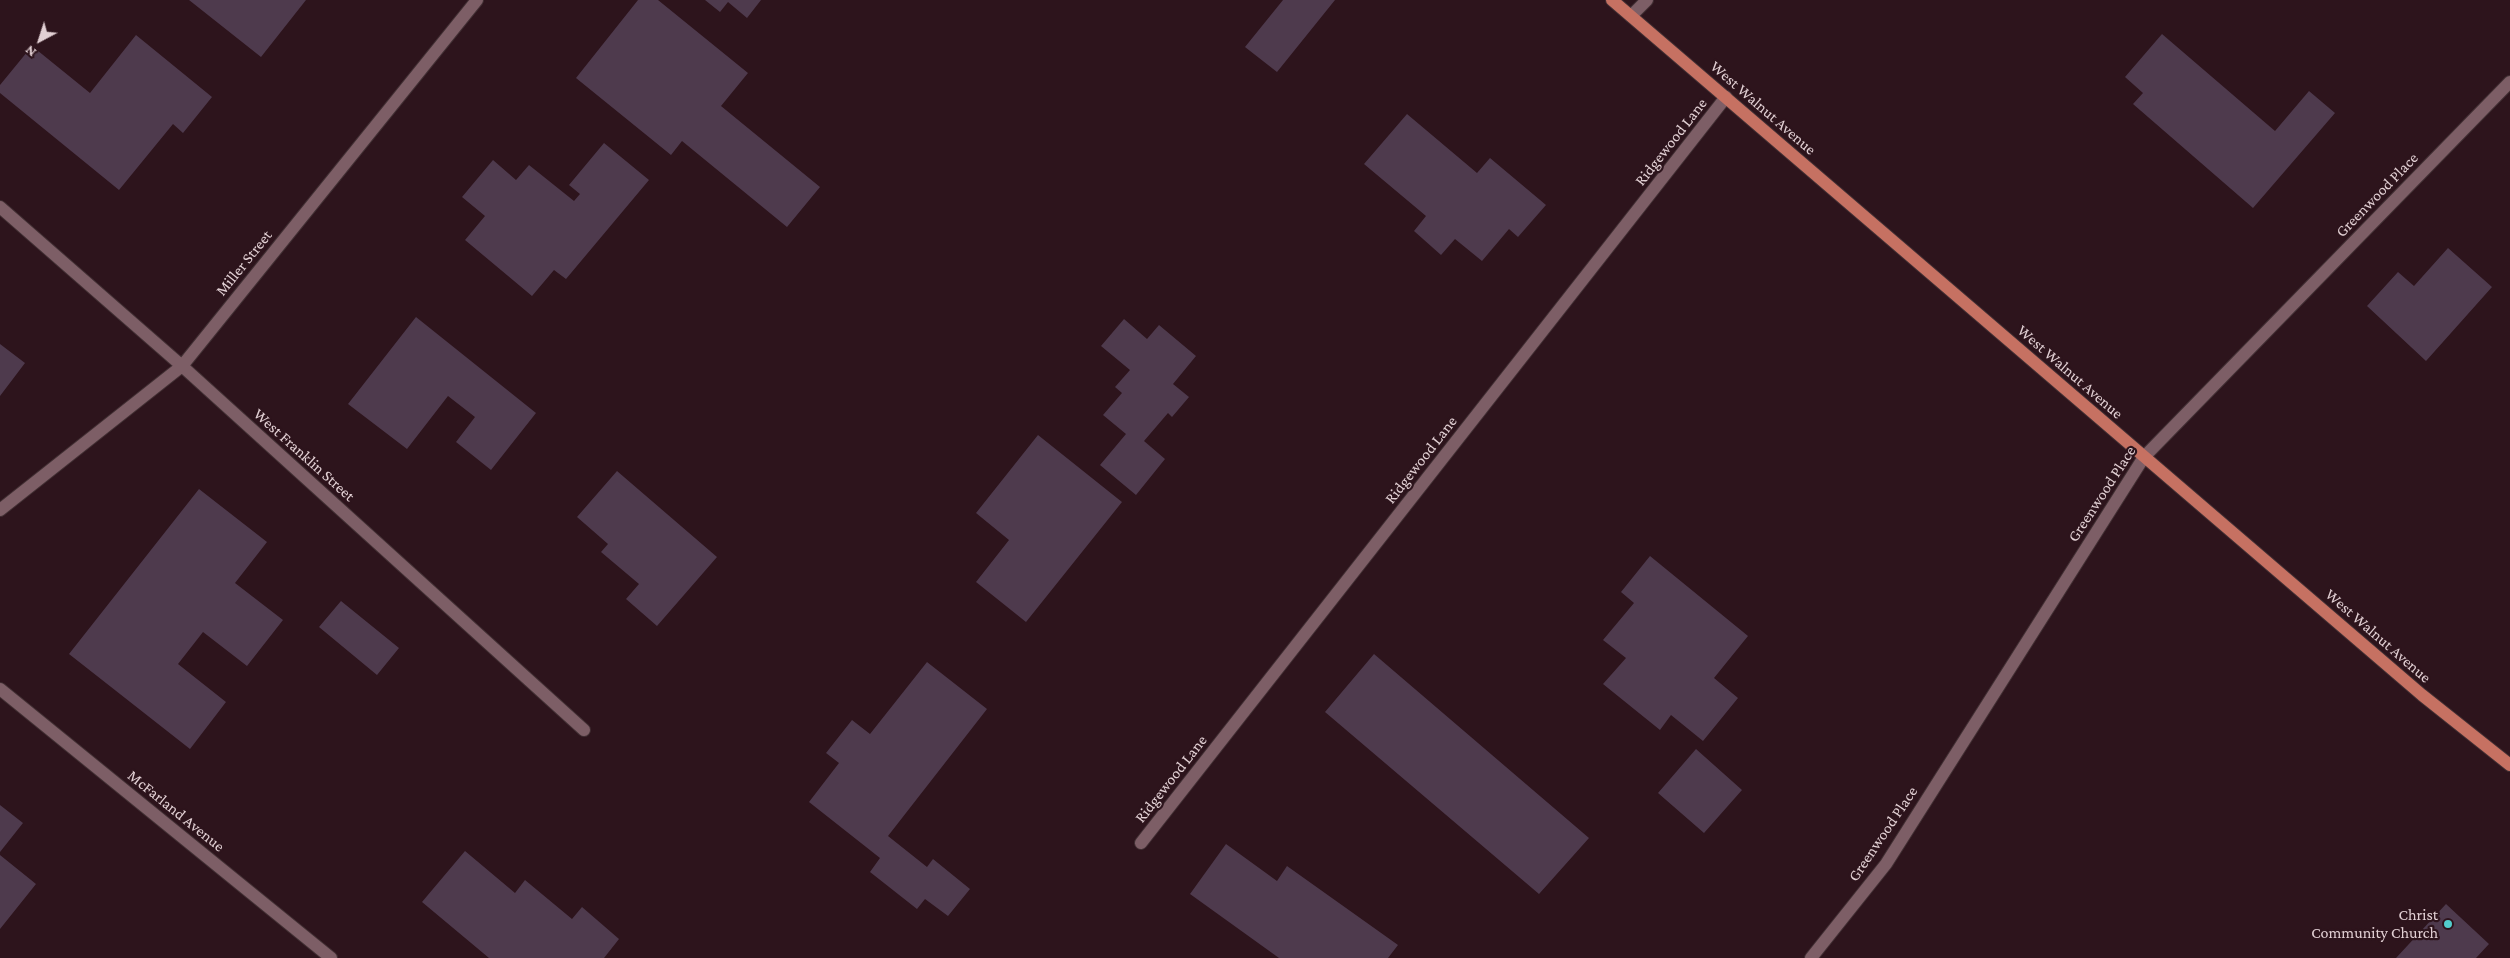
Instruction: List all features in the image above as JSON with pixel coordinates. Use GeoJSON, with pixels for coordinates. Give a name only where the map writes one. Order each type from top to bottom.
{"type":"FeatureCollection","features":[{"type":"Feature","properties":{"kind":"main road","name":"West Walnut Avenue"},"geometry":{"type":"LineString","coordinates":[[1612,0],[2422,695],[2510,765]]}},
{"type":"Feature","properties":{"kind":"street","name":"Miller Street"},"geometry":{"type":"LineString","coordinates":[[0,510],[182,366],[477,0]]}},
{"type":"Feature","properties":{"kind":"street"},"geometry":{"type":"LineString","coordinates":[[1631,16],[1647,0]]}},
{"type":"Feature","properties":{"kind":"street","name":"Greenwood Place"},"geometry":{"type":"LineString","coordinates":[[1811,958],[1886,864],[2144,457],[2510,82]]}},
{"type":"Feature","properties":{"kind":"street","name":"Ridgewood Lane"},"geometry":{"type":"LineString","coordinates":[[1141,843],[1726,97]]}},
{"type":"Feature","properties":{"kind":"street","name":"West Franklin Street"},"geometry":{"type":"LineString","coordinates":[[0,207],[182,366],[584,730]]}},
{"type":"Feature","properties":{"kind":"street","name":"McFarland Avenue"},"geometry":{"type":"LineString","coordinates":[[0,688],[331,958]]}},
{"type":"Feature","properties":{"kind":"building"},"geometry":{"type":"Polygon","coordinates":[[[189,0],[306,0],[261,57],[189,0]]]}},
{"type":"Feature","properties":{"kind":"building"},"geometry":{"type":"Polygon","coordinates":[[[638,0],[658,0],[748,73],[721,106],[820,187],[787,227],[682,141],[671,155],[576,78],[638,0]]]}},
{"type":"Feature","properties":{"kind":"building"},"geometry":{"type":"Polygon","coordinates":[[[705,0],[761,0],[747,18],[728,2],[720,12],[705,0]]]}},
{"type":"Feature","properties":{"kind":"building"},"geometry":{"type":"Polygon","coordinates":[[[1283,0],[1335,0],[1277,72],[1245,47],[1283,0]]]}},
{"type":"Feature","properties":{"kind":"building"},"geometry":{"type":"Polygon","coordinates":[[[2162,34],[2275,131],[2309,91],[2335,113],[2253,208],[2133,104],[2143,93],[2125,77],[2162,34]]]}},
{"type":"Feature","properties":{"kind":"building"},"geometry":{"type":"Polygon","coordinates":[[[136,35],[212,97],[183,133],[173,124],[119,190],[0,93],[0,85],[32,46],[90,93],[136,35]]]}},
{"type":"Feature","properties":{"kind":"building"},"geometry":{"type":"Polygon","coordinates":[[[1407,114],[1477,173],[1490,158],[1546,205],[1518,237],[1509,229],[1482,261],[1455,239],[1441,255],[1414,231],[1426,216],[1364,164],[1407,114]]]}},
{"type":"Feature","properties":{"kind":"building"},"geometry":{"type":"Polygon","coordinates":[[[604,143],[649,180],[566,279],[554,270],[532,296],[465,240],[485,216],[462,197],[493,160],[516,180],[529,165],[574,201],[580,194],[569,185],[604,143]]]}},
{"type":"Feature","properties":{"kind":"building"},"geometry":{"type":"Polygon","coordinates":[[[2448,248],[2492,287],[2426,361],[2367,306],[2398,272],[2414,286],[2448,248]]]}},
{"type":"Feature","properties":{"kind":"building"},"geometry":{"type":"Polygon","coordinates":[[[416,317],[536,413],[491,470],[456,442],[475,417],[448,396],[407,449],[348,404],[416,317]]]}},
{"type":"Feature","properties":{"kind":"building"},"geometry":{"type":"Polygon","coordinates":[[[1124,319],[1147,339],[1159,325],[1196,356],[1173,384],[1189,397],[1172,417],[1168,413],[1144,441],[1165,459],[1136,495],[1100,465],[1126,434],[1103,415],[1122,393],[1115,387],[1130,370],[1101,346],[1124,319]]]}},
{"type":"Feature","properties":{"kind":"building"},"geometry":{"type":"Polygon","coordinates":[[[0,344],[25,363],[0,396],[0,344]]]}},
{"type":"Feature","properties":{"kind":"building"},"geometry":{"type":"Polygon","coordinates":[[[1038,435],[1122,502],[1026,622],[976,582],[1009,540],[976,513],[1038,435]]]}},
{"type":"Feature","properties":{"kind":"building"},"geometry":{"type":"Polygon","coordinates":[[[617,471],[717,557],[657,626],[626,599],[639,584],[601,552],[608,544],[577,517],[617,471]]]}},
{"type":"Feature","properties":{"kind":"building"},"geometry":{"type":"Polygon","coordinates":[[[199,489],[267,542],[235,583],[283,620],[247,666],[203,632],[178,664],[226,702],[190,749],[69,654],[199,489]]]}},
{"type":"Feature","properties":{"kind":"building"},"geometry":{"type":"Polygon","coordinates":[[[1650,556],[1748,636],[1714,678],[1738,698],[1703,741],[1671,715],[1660,730],[1603,684],[1626,658],[1603,640],[1634,603],[1621,592],[1650,556]]]}},
{"type":"Feature","properties":{"kind":"building"},"geometry":{"type":"Polygon","coordinates":[[[341,601],[399,648],[377,675],[319,627],[341,601]]]}},
{"type":"Feature","properties":{"kind":"building"},"geometry":{"type":"Polygon","coordinates":[[[1374,654],[1589,838],[1539,894],[1325,712],[1374,654]]]}},
{"type":"Feature","properties":{"kind":"building"},"geometry":{"type":"Polygon","coordinates":[[[927,662],[987,709],[888,836],[927,867],[933,859],[970,889],[948,916],[925,899],[917,909],[870,872],[880,858],[809,802],[839,763],[826,753],[852,720],[870,734],[927,662]]]}},
{"type":"Feature","properties":{"kind":"building"},"geometry":{"type":"Polygon","coordinates":[[[1696,749],[1742,790],[1704,833],[1658,793],[1696,749]]]}},
{"type":"Feature","properties":{"kind":"building"},"geometry":{"type":"Polygon","coordinates":[[[0,805],[23,823],[0,852],[0,805]]]}},
{"type":"Feature","properties":{"kind":"building"},"geometry":{"type":"Polygon","coordinates":[[[1226,844],[1277,881],[1287,866],[1398,945],[1388,958],[1279,958],[1190,894],[1226,844]]]}},
{"type":"Feature","properties":{"kind":"building"},"geometry":{"type":"Polygon","coordinates":[[[465,851],[515,893],[525,880],[572,919],[582,907],[619,939],[604,958],[489,958],[422,902],[465,851]]]}},
{"type":"Feature","properties":{"kind":"building"},"geometry":{"type":"Polygon","coordinates":[[[0,855],[36,884],[0,929],[0,855]]]}},
{"type":"Feature","properties":{"kind":"building","name":"Christ Community Church"},"geometry":{"type":"Polygon","coordinates":[[[2446,904],[2489,944],[2476,958],[2396,958],[2446,904]]]}},
{"type":"Feature","properties":{"kind":"place","name":"Christ Community Church"},"geometry":{"type":"Point","coordinates":[2448,924]}}]}
